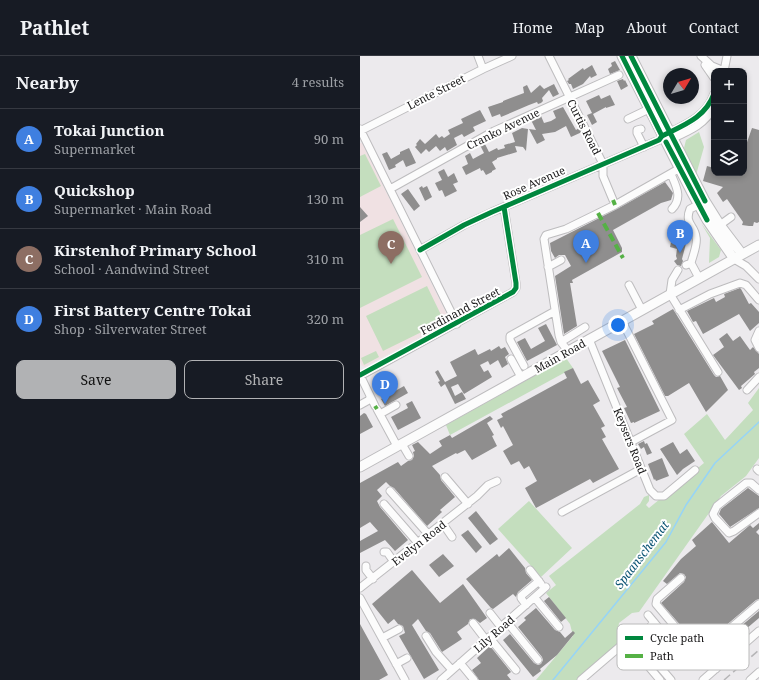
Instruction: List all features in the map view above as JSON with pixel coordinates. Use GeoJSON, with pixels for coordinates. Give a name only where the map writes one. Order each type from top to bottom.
{"type":"FeatureCollection","features":[{"type":"Feature","properties":{"kind":"main road"},"geometry":{"type":"LineString","coordinates":[[622,56],[648,109],[738,256]]}},
{"type":"Feature","properties":{"kind":"main road"},"geometry":{"type":"LineString","coordinates":[[631,56],[666,138]]}},
{"type":"Feature","properties":{"kind":"main road"},"geometry":{"type":"LineString","coordinates":[[683,167],[698,204],[725,245],[738,256]]}},
{"type":"Feature","properties":{"kind":"main road"},"geometry":{"type":"LineString","coordinates":[[698,276],[721,259],[725,253],[725,245]]}},
{"type":"Feature","properties":{"kind":"main road","name":"Main Road"},"geometry":{"type":"LineString","coordinates":[[360,467],[622,321],[641,308],[698,276],[759,245]]}},
{"type":"Feature","properties":{"kind":"main road"},"geometry":{"type":"LineString","coordinates":[[606,330],[615,320],[641,308]]}},
{"type":"Feature","properties":{"kind":"street"},"geometry":{"type":"LineString","coordinates":[[478,56],[483,69]]}},
{"type":"Feature","properties":{"kind":"street","name":"Lente Street"},"geometry":{"type":"LineString","coordinates":[[360,130],[512,56]]}},
{"type":"Feature","properties":{"kind":"street","name":"Curtis Road"},"geometry":{"type":"LineString","coordinates":[[549,56],[603,164],[603,176],[613,200]]}},
{"type":"Feature","properties":{"kind":"street"},"geometry":{"type":"LineString","coordinates":[[701,56],[712,66],[720,68]]}},
{"type":"Feature","properties":{"kind":"street"},"geometry":{"type":"LineString","coordinates":[[701,56],[711,73]]}},
{"type":"Feature","properties":{"kind":"street"},"geometry":{"type":"LineString","coordinates":[[707,56],[723,68]]}},
{"type":"Feature","properties":{"kind":"street"},"geometry":{"type":"LineString","coordinates":[[724,68],[727,56]]}},
{"type":"Feature","properties":{"kind":"street","name":"Cranko Avenue"},"geometry":{"type":"LineString","coordinates":[[390,189],[494,131],[619,75]]}},
{"type":"Feature","properties":{"kind":"street"},"geometry":{"type":"LineString","coordinates":[[666,138],[698,117],[708,107],[711,100]]}},
{"type":"Feature","properties":{"kind":"street"},"geometry":{"type":"LineString","coordinates":[[628,119],[648,109]]}},
{"type":"Feature","properties":{"kind":"street"},"geometry":{"type":"LineString","coordinates":[[666,138],[694,129],[701,124],[711,111]]}},
{"type":"Feature","properties":{"kind":"street"},"geometry":{"type":"LineString","coordinates":[[641,129],[638,130],[637,133],[644,147]]}},
{"type":"Feature","properties":{"kind":"street"},"geometry":{"type":"LineString","coordinates":[[360,130],[457,324]]}},
{"type":"Feature","properties":{"kind":"street","name":"Rose Avenue"},"geometry":{"type":"LineString","coordinates":[[420,250],[464,225],[666,138]]}},
{"type":"Feature","properties":{"kind":"street"},"geometry":{"type":"LineString","coordinates":[[568,351],[561,342],[559,336],[544,239],[546,234],[570,227],[683,167]]}},
{"type":"Feature","properties":{"kind":"street"},"geometry":{"type":"LineString","coordinates":[[671,174],[679,198],[672,209]]}},
{"type":"Feature","properties":{"kind":"street"},"geometry":{"type":"LineString","coordinates":[[698,204],[690,209],[688,216],[688,221],[697,239],[689,264],[698,276]]}},
{"type":"Feature","properties":{"kind":"street","name":"Ferdinand Street"},"geometry":{"type":"LineString","coordinates":[[360,376],[510,295],[516,288],[504,207]]}},
{"type":"Feature","properties":{"kind":"street"},"geometry":{"type":"LineString","coordinates":[[720,225],[731,217]]}},
{"type":"Feature","properties":{"kind":"street"},"geometry":{"type":"LineString","coordinates":[[738,256],[759,280]]}},
{"type":"Feature","properties":{"kind":"street"},"geometry":{"type":"LineString","coordinates":[[548,267],[561,260]]}},
{"type":"Feature","properties":{"kind":"street"},"geometry":{"type":"LineString","coordinates":[[678,270],[672,280],[670,292],[679,310],[718,372]]}},
{"type":"Feature","properties":{"kind":"street"},"geometry":{"type":"LineString","coordinates":[[679,310],[706,296],[740,283],[746,285],[759,300]]}},
{"type":"Feature","properties":{"kind":"street"},"geometry":{"type":"LineString","coordinates":[[629,285],[641,308]]}},
{"type":"Feature","properties":{"kind":"street"},"geometry":{"type":"LineString","coordinates":[[524,366],[510,340],[510,336],[555,311]]}},
{"type":"Feature","properties":{"kind":"street"},"geometry":{"type":"LineString","coordinates":[[622,321],[672,420],[631,442]]}},
{"type":"Feature","properties":{"kind":"street"},"geometry":{"type":"LineString","coordinates":[[561,342],[585,327]]}},
{"type":"Feature","properties":{"kind":"street"},"geometry":{"type":"LineString","coordinates":[[759,331],[755,340],[759,348]]}},
{"type":"Feature","properties":{"kind":"street","name":"Keysers Road"},"geometry":{"type":"LineString","coordinates":[[590,339],[650,490],[656,496],[664,496],[695,470]]}},
{"type":"Feature","properties":{"kind":"street"},"geometry":{"type":"LineString","coordinates":[[511,360],[521,377]]}},
{"type":"Feature","properties":{"kind":"street"},"geometry":{"type":"LineString","coordinates":[[360,376],[377,410],[399,445],[409,456]]}},
{"type":"Feature","properties":{"kind":"street"},"geometry":{"type":"LineString","coordinates":[[747,390],[759,377]]}},
{"type":"Feature","properties":{"kind":"street"},"geometry":{"type":"LineString","coordinates":[[360,405],[368,400],[370,396]]}},
{"type":"Feature","properties":{"kind":"street"},"geometry":{"type":"LineString","coordinates":[[377,410],[396,405]]}},
{"type":"Feature","properties":{"kind":"street"},"geometry":{"type":"LineString","coordinates":[[562,512],[642,469]]}},
{"type":"Feature","properties":{"kind":"street"},"geometry":{"type":"LineString","coordinates":[[446,477],[468,504]]}},
{"type":"Feature","properties":{"kind":"street","name":"Evelyn Road"},"geometry":{"type":"LineString","coordinates":[[360,588],[374,579],[478,496],[488,485],[497,481]]}},
{"type":"Feature","properties":{"kind":"street"},"geometry":{"type":"LineString","coordinates":[[759,490],[751,483],[746,483],[717,506],[713,514],[729,533],[759,513]]}},
{"type":"Feature","properties":{"kind":"street"},"geometry":{"type":"LineString","coordinates":[[390,491],[429,535]]}},
{"type":"Feature","properties":{"kind":"street"},"geometry":{"type":"LineString","coordinates":[[384,504],[418,544]]}},
{"type":"Feature","properties":{"kind":"street"},"geometry":{"type":"LineString","coordinates":[[443,524],[452,536]]}},
{"type":"Feature","properties":{"kind":"street"},"geometry":{"type":"LineString","coordinates":[[384,552],[386,552],[394,562]]}},
{"type":"Feature","properties":{"kind":"street"},"geometry":{"type":"LineString","coordinates":[[366,566],[366,570],[374,579]]}},
{"type":"Feature","properties":{"kind":"street"},"geometry":{"type":"LineString","coordinates":[[526,605],[520,596],[539,581],[530,570]]}},
{"type":"Feature","properties":{"kind":"street"},"geometry":{"type":"LineString","coordinates":[[673,624],[656,604],[657,599],[681,578]]}},
{"type":"Feature","properties":{"kind":"street","name":"Lily Road"},"geometry":{"type":"LineString","coordinates":[[441,680],[546,588],[539,581]]}},
{"type":"Feature","properties":{"kind":"street"},"geometry":{"type":"LineString","coordinates":[[360,598],[405,680]]}},
{"type":"Feature","properties":{"kind":"street"},"geometry":{"type":"LineString","coordinates":[[535,598],[559,627]]}},
{"type":"Feature","properties":{"kind":"street"},"geometry":{"type":"LineString","coordinates":[[735,624],[759,604]]}},
{"type":"Feature","properties":{"kind":"street"},"geometry":{"type":"LineString","coordinates":[[490,614],[504,624],[538,660]]}},
{"type":"Feature","properties":{"kind":"street"},"geometry":{"type":"LineString","coordinates":[[648,615],[654,622]]}},
{"type":"Feature","properties":{"kind":"street"},"geometry":{"type":"LineString","coordinates":[[473,623],[516,670]]}},
{"type":"Feature","properties":{"kind":"street"},"geometry":{"type":"LineString","coordinates":[[382,638],[399,629]]}},
{"type":"Feature","properties":{"kind":"street"},"geometry":{"type":"LineString","coordinates":[[749,640],[759,631]]}},
{"type":"Feature","properties":{"kind":"street"},"geometry":{"type":"LineString","coordinates":[[426,636],[436,652],[452,670]]}},
{"type":"Feature","properties":{"kind":"street"},"geometry":{"type":"LineString","coordinates":[[581,680],[617,649]]}},
{"type":"Feature","properties":{"kind":"street"},"geometry":{"type":"LineString","coordinates":[[396,664],[407,658]]}},
{"type":"Feature","properties":{"kind":"street"},"geometry":{"type":"LineString","coordinates":[[460,663],[474,680]]}},
{"type":"Feature","properties":{"kind":"street"},"geometry":{"type":"LineString","coordinates":[[652,670],[660,680]]}},
{"type":"Feature","properties":{"kind":"street"},"geometry":{"type":"LineString","coordinates":[[663,670],[672,680]]}},
{"type":"Feature","properties":{"kind":"street"},"geometry":{"type":"LineString","coordinates":[[703,680],[715,670]]}},
{"type":"Feature","properties":{"kind":"street"},"geometry":{"type":"LineString","coordinates":[[750,680],[759,672]]}},
{"type":"Feature","properties":{"kind":"shaded area"},"geometry":{"type":"Polygon","coordinates":[[[360,143],[362,143],[448,317],[446,323],[365,367],[362,366],[360,362],[360,143]]]}},
{"type":"Feature","properties":{"kind":"green space"},"geometry":{"type":"Polygon","coordinates":[[[699,132],[704,147],[696,175],[684,148],[686,140],[699,132]]]}},
{"type":"Feature","properties":{"kind":"green space"},"geometry":{"type":"Polygon","coordinates":[[[365,154],[381,186],[360,197],[360,156],[365,154]]]}},
{"type":"Feature","properties":{"kind":"green space"},"geometry":{"type":"Polygon","coordinates":[[[393,219],[422,277],[360,308],[360,235],[393,219]]]}},
{"type":"Feature","properties":{"kind":"green space"},"geometry":{"type":"Polygon","coordinates":[[[701,223],[721,250],[719,257],[709,263],[710,238],[701,223]]]}},
{"type":"Feature","properties":{"kind":"green space"},"geometry":{"type":"Polygon","coordinates":[[[427,286],[444,321],[383,351],[366,316],[427,286]]]}},
{"type":"Feature","properties":{"kind":"green space"},"geometry":{"type":"Polygon","coordinates":[[[376,351],[379,357],[364,365],[361,358],[376,351]]]}},
{"type":"Feature","properties":{"kind":"green space"},"geometry":{"type":"Polygon","coordinates":[[[566,358],[573,368],[450,435],[446,425],[566,358]]]}},
{"type":"Feature","properties":{"kind":"green space"},"geometry":{"type":"Polygon","coordinates":[[[759,388],[759,458],[746,476],[721,496],[639,612],[632,613],[617,624],[617,653],[585,680],[536,680],[573,636],[570,624],[546,593],[556,585],[549,576],[640,504],[644,497],[649,495],[649,501],[646,505],[649,508],[704,463],[684,434],[707,414],[725,440],[753,410],[748,403],[759,388]]]}},
{"type":"Feature","properties":{"kind":"green space"},"geometry":{"type":"Polygon","coordinates":[[[529,501],[572,548],[541,577],[498,529],[529,501]]]}},
{"type":"Feature","properties":{"kind":"building"},"geometry":{"type":"Polygon","coordinates":[[[615,61],[620,70],[610,74],[608,69],[612,66],[611,63],[615,61]]]}},
{"type":"Feature","properties":{"kind":"building"},"geometry":{"type":"Polygon","coordinates":[[[592,65],[597,75],[591,78],[590,76],[583,84],[573,89],[571,84],[567,81],[569,80],[568,79],[583,68],[584,70],[592,65]]]}},
{"type":"Feature","properties":{"kind":"building"},"geometry":{"type":"Polygon","coordinates":[[[623,79],[628,86],[621,90],[617,81],[623,79]]]}},
{"type":"Feature","properties":{"kind":"building"},"geometry":{"type":"Polygon","coordinates":[[[554,84],[559,94],[553,97],[549,90],[542,98],[543,101],[541,103],[538,104],[537,102],[501,117],[500,114],[492,117],[488,107],[524,93],[523,87],[527,85],[531,93],[540,85],[544,89],[554,84]]]}},
{"type":"Feature","properties":{"kind":"building"},"geometry":{"type":"Polygon","coordinates":[[[599,95],[601,99],[610,95],[615,105],[606,107],[593,114],[597,122],[592,125],[587,115],[592,113],[586,101],[599,95]]]}},
{"type":"Feature","properties":{"kind":"building"},"geometry":{"type":"Polygon","coordinates":[[[563,107],[576,130],[579,128],[582,132],[571,137],[566,126],[555,132],[542,134],[545,140],[537,144],[529,129],[536,130],[531,120],[541,116],[544,123],[551,121],[556,118],[553,111],[563,107]]]}},
{"type":"Feature","properties":{"kind":"building"},"geometry":{"type":"Polygon","coordinates":[[[480,110],[486,121],[473,127],[475,131],[464,137],[462,134],[454,138],[457,145],[447,151],[445,147],[440,151],[436,146],[429,152],[426,149],[421,154],[415,147],[420,139],[425,144],[436,134],[439,138],[442,136],[444,138],[450,134],[448,130],[463,123],[461,119],[480,110]]]}},
{"type":"Feature","properties":{"kind":"building"},"geometry":{"type":"Polygon","coordinates":[[[522,128],[528,129],[526,151],[523,147],[515,146],[517,152],[497,158],[492,162],[496,169],[492,172],[486,175],[480,168],[466,175],[462,167],[468,164],[465,156],[470,153],[473,159],[484,153],[480,145],[484,142],[489,152],[497,148],[498,150],[505,148],[504,145],[515,142],[512,133],[522,128]]]}},
{"type":"Feature","properties":{"kind":"building"},"geometry":{"type":"Polygon","coordinates":[[[752,128],[759,130],[759,222],[754,222],[753,226],[742,225],[743,222],[727,199],[723,202],[717,193],[723,187],[703,181],[707,166],[711,167],[711,176],[747,176],[747,142],[752,128]]]}},
{"type":"Feature","properties":{"kind":"building"},"geometry":{"type":"Polygon","coordinates":[[[409,148],[416,163],[406,167],[403,160],[395,165],[396,167],[389,170],[382,154],[387,152],[391,159],[400,154],[400,152],[409,148]]]}},
{"type":"Feature","properties":{"kind":"building"},"geometry":{"type":"Polygon","coordinates":[[[444,169],[448,177],[454,173],[458,182],[453,184],[457,191],[445,197],[442,190],[439,191],[435,183],[442,180],[438,172],[444,169]]]}},
{"type":"Feature","properties":{"kind":"building"},"geometry":{"type":"Polygon","coordinates":[[[665,182],[673,193],[671,200],[661,203],[613,230],[622,248],[622,252],[572,280],[573,283],[570,283],[577,326],[564,334],[555,276],[571,266],[565,255],[559,255],[555,258],[551,251],[550,243],[617,209],[665,182]]]}},
{"type":"Feature","properties":{"kind":"building"},"geometry":{"type":"Polygon","coordinates":[[[422,186],[423,188],[427,186],[432,197],[425,201],[419,188],[422,186]]]}},
{"type":"Feature","properties":{"kind":"building"},"geometry":{"type":"Polygon","coordinates":[[[408,189],[420,206],[414,211],[401,194],[408,189]]]}},
{"type":"Feature","properties":{"kind":"building"},"geometry":{"type":"Polygon","coordinates":[[[360,207],[368,216],[360,222],[360,207]]]}},
{"type":"Feature","properties":{"kind":"building"},"geometry":{"type":"Polygon","coordinates":[[[678,228],[689,232],[681,266],[677,265],[674,261],[677,259],[677,249],[670,247],[671,242],[679,245],[681,235],[677,233],[678,228]]]}},
{"type":"Feature","properties":{"kind":"building"},"geometry":{"type":"Polygon","coordinates":[[[740,288],[749,304],[751,303],[759,312],[759,323],[750,331],[739,314],[703,334],[696,321],[693,322],[687,311],[714,298],[716,302],[725,297],[724,294],[740,288]]]}},
{"type":"Feature","properties":{"kind":"building"},"geometry":{"type":"Polygon","coordinates":[[[673,309],[714,375],[716,377],[720,376],[728,390],[706,412],[689,383],[668,396],[665,396],[634,334],[654,324],[652,321],[673,309]]]}},
{"type":"Feature","properties":{"kind":"building"},"geometry":{"type":"Polygon","coordinates":[[[546,324],[557,345],[527,361],[517,342],[525,338],[531,349],[545,341],[538,328],[546,324]]]}},
{"type":"Feature","properties":{"kind":"building"},"geometry":{"type":"Polygon","coordinates":[[[727,333],[733,341],[740,336],[750,350],[753,347],[759,354],[759,368],[754,372],[755,374],[741,386],[742,388],[739,390],[713,355],[724,347],[719,339],[727,333]]]}},
{"type":"Feature","properties":{"kind":"building"},"geometry":{"type":"Polygon","coordinates":[[[625,340],[660,411],[634,423],[631,423],[624,408],[627,407],[617,388],[620,387],[602,351],[625,340]]]}},
{"type":"Feature","properties":{"kind":"building"},"geometry":{"type":"Polygon","coordinates":[[[499,346],[501,349],[505,347],[509,354],[505,357],[508,364],[502,368],[498,360],[490,365],[488,361],[480,365],[484,372],[488,370],[492,377],[464,394],[458,384],[451,387],[455,396],[462,392],[466,399],[455,404],[445,384],[441,387],[438,382],[440,381],[435,372],[438,370],[445,382],[457,376],[450,362],[475,349],[478,355],[490,349],[491,351],[499,346]]]}},
{"type":"Feature","properties":{"kind":"building"},"geometry":{"type":"Polygon","coordinates":[[[573,368],[581,384],[588,380],[600,401],[593,405],[605,426],[601,428],[606,437],[602,439],[619,469],[593,483],[590,479],[536,508],[525,488],[537,481],[529,466],[524,469],[519,461],[511,465],[503,451],[513,445],[503,426],[501,428],[497,420],[503,417],[501,414],[567,378],[564,372],[573,368]]]}},
{"type":"Feature","properties":{"kind":"building"},"geometry":{"type":"Polygon","coordinates":[[[404,386],[408,393],[385,406],[381,399],[404,386]]]}},
{"type":"Feature","properties":{"kind":"building"},"geometry":{"type":"Polygon","coordinates":[[[412,401],[421,418],[398,430],[391,417],[408,408],[406,404],[412,401]]]}},
{"type":"Feature","properties":{"kind":"building"},"geometry":{"type":"Polygon","coordinates":[[[364,413],[373,427],[360,434],[360,416],[364,413]]]}},
{"type":"Feature","properties":{"kind":"building"},"geometry":{"type":"Polygon","coordinates":[[[490,416],[493,419],[487,423],[494,435],[492,436],[497,446],[472,460],[465,450],[457,454],[456,453],[432,466],[455,497],[440,510],[442,512],[427,526],[394,488],[386,482],[377,490],[382,496],[377,501],[380,507],[408,540],[395,551],[385,540],[360,553],[360,541],[378,531],[370,522],[360,528],[360,483],[398,462],[401,466],[412,460],[414,456],[413,452],[415,451],[412,445],[418,442],[430,454],[442,446],[439,441],[450,435],[452,438],[490,416]]]}},
{"type":"Feature","properties":{"kind":"building"},"geometry":{"type":"Polygon","coordinates":[[[644,441],[645,444],[647,443],[652,453],[647,455],[644,447],[641,449],[638,444],[644,441]]]}},
{"type":"Feature","properties":{"kind":"building"},"geometry":{"type":"Polygon","coordinates":[[[673,442],[680,454],[687,449],[695,461],[677,475],[660,449],[673,442]]]}},
{"type":"Feature","properties":{"kind":"building"},"geometry":{"type":"Polygon","coordinates":[[[662,458],[669,476],[656,481],[655,479],[654,480],[648,464],[662,458]]]}},
{"type":"Feature","properties":{"kind":"building"},"geometry":{"type":"Polygon","coordinates":[[[748,488],[759,496],[759,508],[730,527],[719,514],[721,509],[748,488]]]}},
{"type":"Feature","properties":{"kind":"building"},"geometry":{"type":"Polygon","coordinates":[[[476,511],[498,539],[490,545],[468,518],[476,511]]]}},
{"type":"Feature","properties":{"kind":"building"},"geometry":{"type":"Polygon","coordinates":[[[712,522],[729,543],[750,525],[753,528],[759,523],[759,529],[756,532],[759,535],[759,599],[728,624],[679,624],[661,603],[684,582],[686,577],[684,574],[680,573],[667,584],[663,581],[681,559],[696,546],[692,540],[712,522]]]}},
{"type":"Feature","properties":{"kind":"building"},"geometry":{"type":"Polygon","coordinates":[[[468,530],[482,547],[476,553],[461,535],[468,530]]]}},
{"type":"Feature","properties":{"kind":"building"},"geometry":{"type":"Polygon","coordinates":[[[509,548],[525,568],[526,573],[532,580],[518,592],[516,597],[513,594],[493,609],[466,579],[497,554],[499,557],[509,548]]]}},
{"type":"Feature","properties":{"kind":"building"},"geometry":{"type":"Polygon","coordinates":[[[443,554],[454,566],[439,577],[429,565],[443,554]]]}},
{"type":"Feature","properties":{"kind":"building"},"geometry":{"type":"Polygon","coordinates":[[[412,570],[440,603],[463,584],[487,618],[480,623],[475,619],[470,619],[468,624],[457,632],[462,639],[442,652],[430,633],[426,631],[418,619],[412,625],[439,670],[424,679],[399,636],[405,633],[403,626],[398,624],[394,619],[388,624],[372,604],[412,570]]]}},
{"type":"Feature","properties":{"kind":"building"},"geometry":{"type":"Polygon","coordinates":[[[549,597],[566,618],[561,622],[544,601],[549,597]]]}},
{"type":"Feature","properties":{"kind":"building"},"geometry":{"type":"Polygon","coordinates":[[[536,608],[555,630],[560,632],[565,638],[573,631],[575,633],[557,655],[533,677],[503,640],[510,634],[534,663],[538,665],[541,664],[543,660],[542,657],[518,627],[526,620],[524,618],[536,608]]]}},
{"type":"Feature","properties":{"kind":"building"},"geometry":{"type":"Polygon","coordinates":[[[759,611],[759,618],[749,626],[749,624],[743,624],[759,611]]]}},
{"type":"Feature","properties":{"kind":"building"},"geometry":{"type":"Polygon","coordinates":[[[360,624],[388,675],[379,680],[360,680],[360,624]]]}},
{"type":"Feature","properties":{"kind":"building"},"geometry":{"type":"Polygon","coordinates":[[[490,646],[511,672],[507,675],[511,680],[479,680],[472,670],[481,663],[477,658],[490,646]]]}},
{"type":"Feature","properties":{"kind":"waterway","name":"Spaanschemat"},"geometry":{"type":"LineString","coordinates":[[553,680],[666,542],[686,505],[715,463],[759,422]]}},
{"type":"Feature","properties":{"kind":"railway"},"geometry":{"type":"LineString","coordinates":[[749,659],[759,650]]}},
{"type":"Feature","properties":{"kind":"railway"},"geometry":{"type":"LineString","coordinates":[[724,680],[736,670]]}},
{"type":"Feature","properties":{"kind":"marked path"},"geometry":{"type":"LineString","coordinates":[[613,200],[615,205]]}},
{"type":"Feature","properties":{"kind":"marked path"},"geometry":{"type":"LineString","coordinates":[[598,213],[623,258]]}},
{"type":"Feature","properties":{"kind":"cycle path"},"geometry":{"type":"LineString","coordinates":[[622,56],[662,136]]}},
{"type":"Feature","properties":{"kind":"cycle path"},"geometry":{"type":"LineString","coordinates":[[631,56],[705,201]]}},
{"type":"Feature","properties":{"kind":"cycle path"},"geometry":{"type":"LineString","coordinates":[[420,250],[464,225],[492,212],[659,140],[662,136],[693,120],[705,109],[711,100]]}},
{"type":"Feature","properties":{"kind":"cycle path"},"geometry":{"type":"LineString","coordinates":[[666,142],[707,220]]}},
{"type":"Feature","properties":{"kind":"cycle path"},"geometry":{"type":"LineString","coordinates":[[360,375],[513,292],[516,288],[516,283],[504,207]]}},
{"type":"Feature","properties":{"kind":"place","name":"Quickshop"},"geometry":{"type":"Point","coordinates":[680,253]}},
{"type":"Feature","properties":{"kind":"place","name":"Tokai Junction"},"geometry":{"type":"Point","coordinates":[586,263]}},
{"type":"Feature","properties":{"kind":"place","name":"Kirstenhof Primary School"},"geometry":{"type":"Point","coordinates":[391,264]}},
{"type":"Feature","properties":{"kind":"place","name":"First Battery Centre Tokai"},"geometry":{"type":"Point","coordinates":[385,404]}}]}
